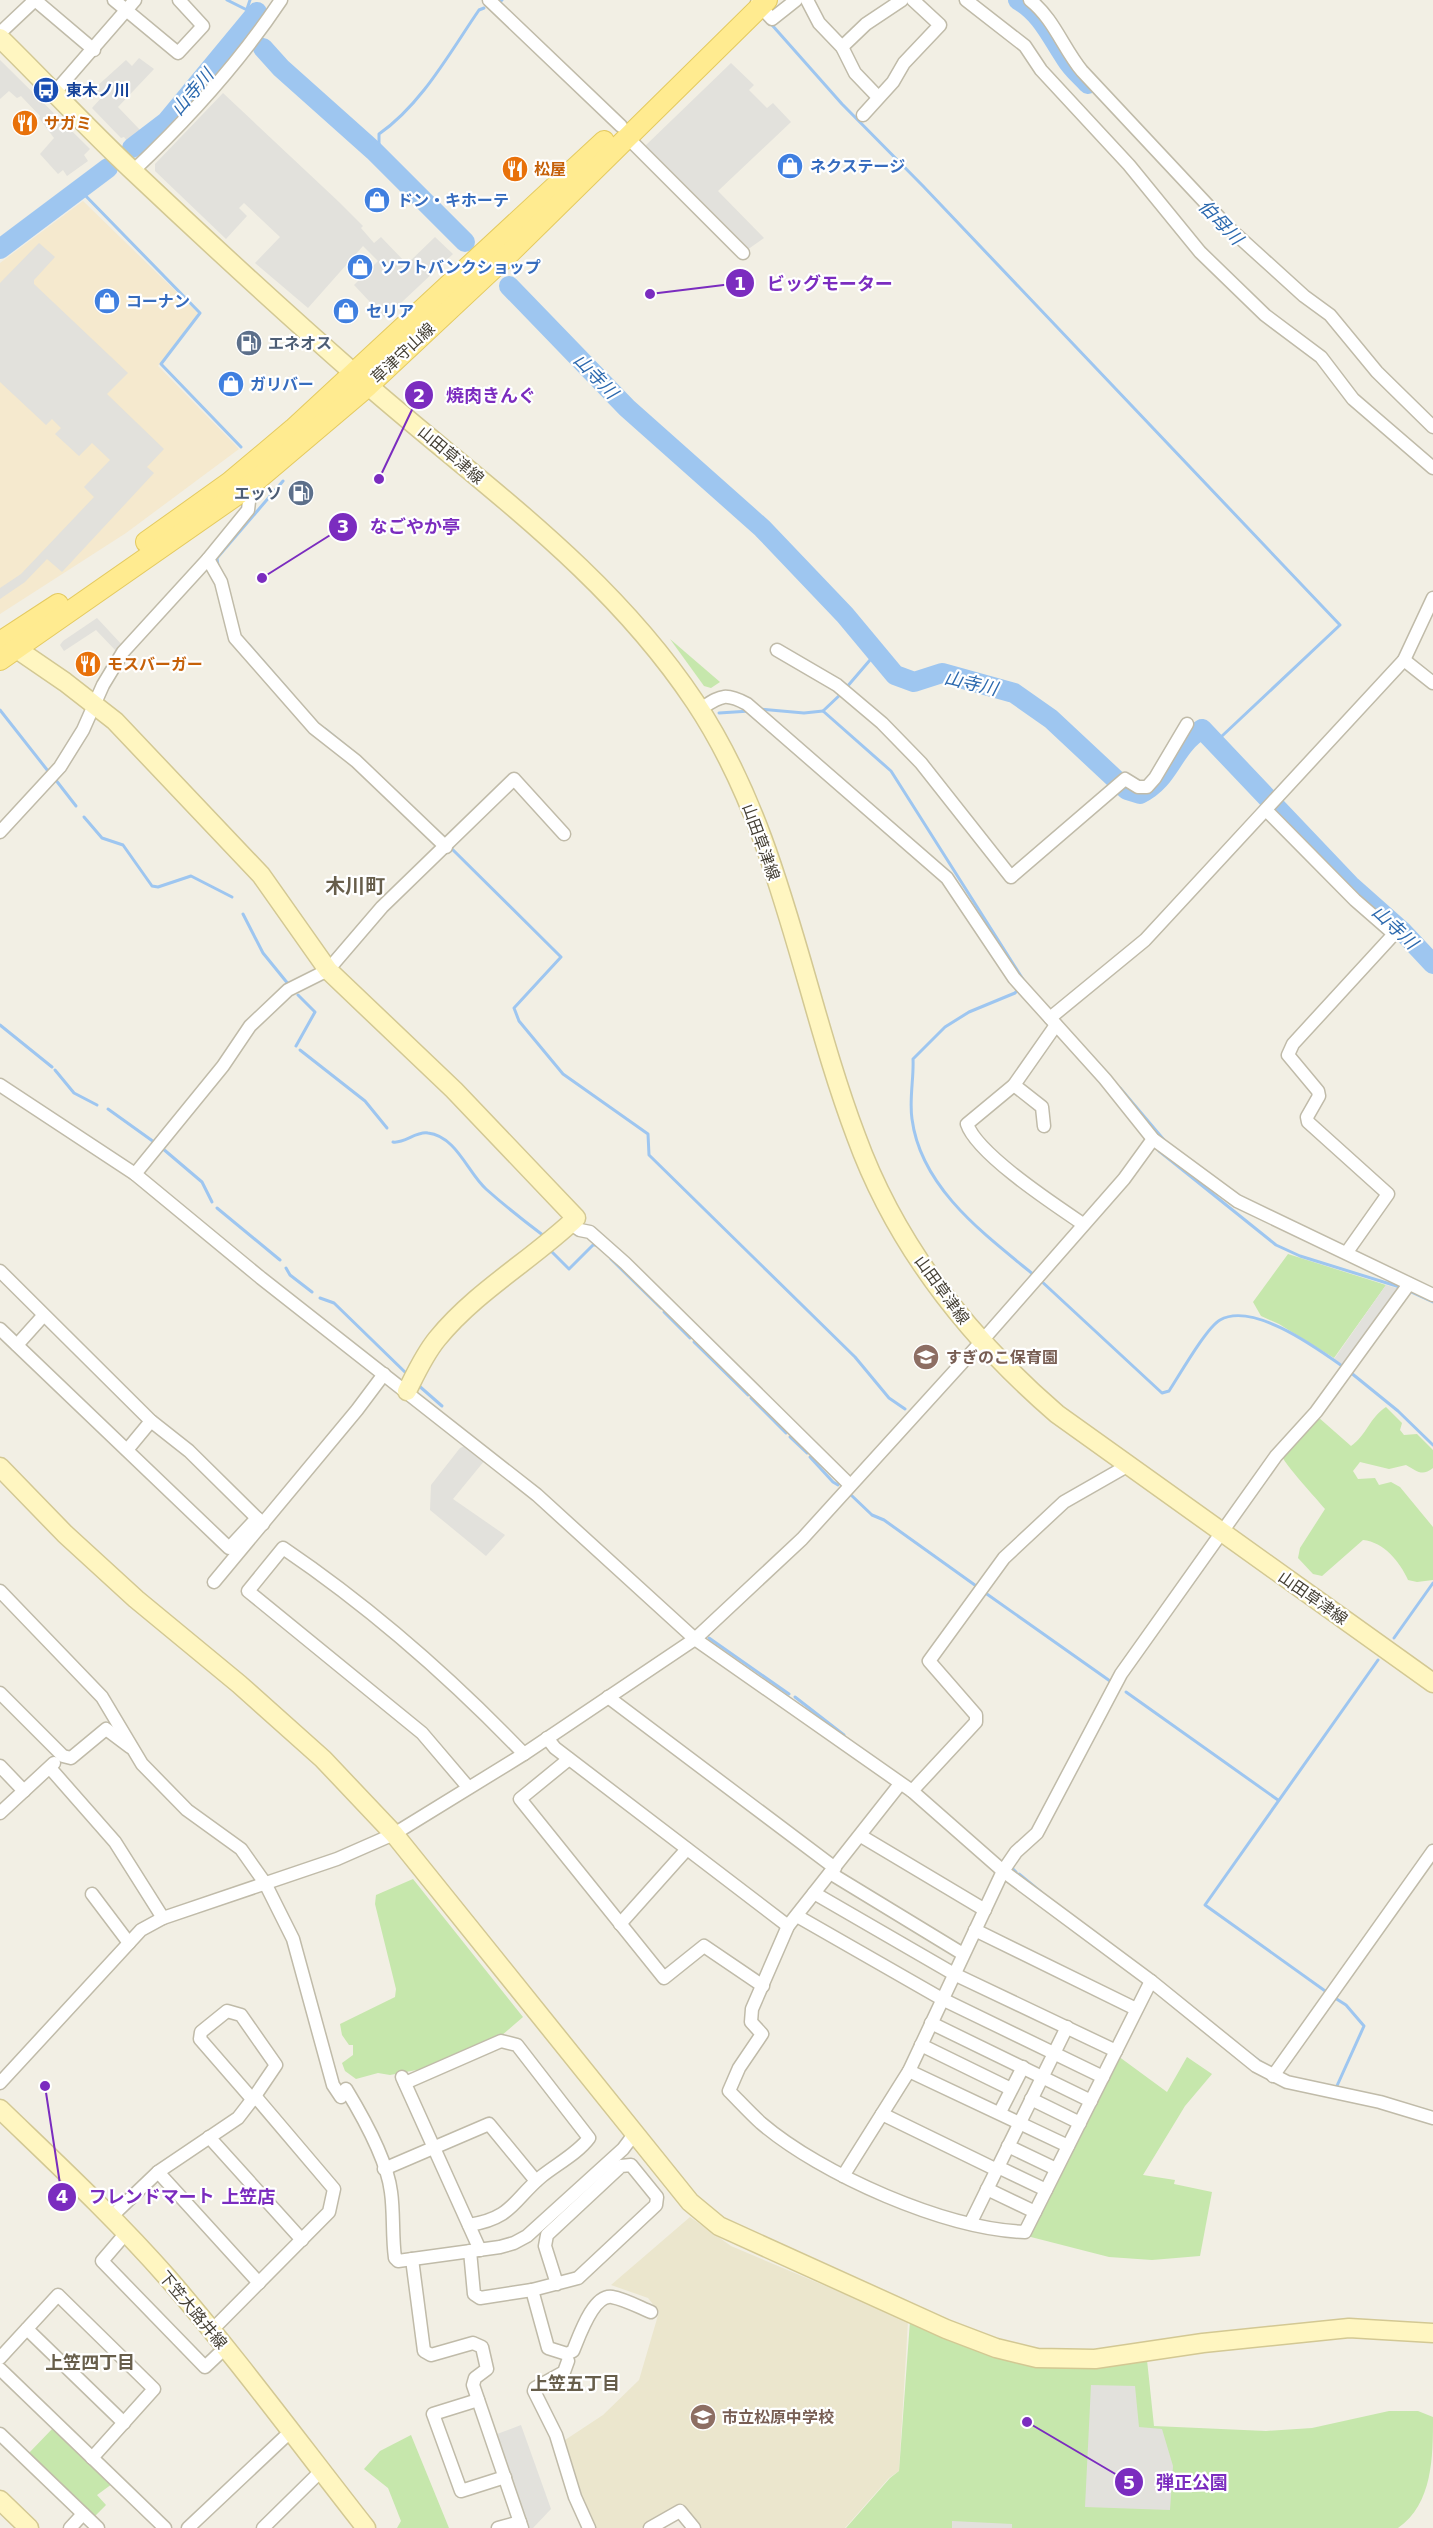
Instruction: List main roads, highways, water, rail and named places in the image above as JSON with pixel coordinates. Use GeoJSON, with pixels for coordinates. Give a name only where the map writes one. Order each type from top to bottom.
{"type":"FeatureCollection","features":[{"type":"Feature","properties":{"kind":"main road","name":"草津守山線"},"geometry":{"type":"LineString","coordinates":[[4,646],[251,485],[758,2]]}},
{"type":"Feature","properties":{"kind":"main road","name":"草津守山線"},"geometry":{"type":"LineString","coordinates":[[4,646],[230,483],[361,380]]}},
{"type":"Feature","properties":{"kind":"waterway"},"geometry":{"type":"LineString","coordinates":[[227,0],[255,14]]}},
{"type":"Feature","properties":{"kind":"waterway"},"geometry":{"type":"LineString","coordinates":[[247,9],[250,0]]}},
{"type":"Feature","properties":{"kind":"waterway","name":"伯母川"},"geometry":{"type":"LineString","coordinates":[[1018,0],[1040,19],[1068,63],[1088,84]]}},
{"type":"Feature","properties":{"kind":"waterway"},"geometry":{"type":"LineString","coordinates":[[374,151],[379,144],[379,134],[409,108],[422,93],[479,10],[484,8]]}},
{"type":"Feature","properties":{"kind":"waterway","name":"山寺川"},"geometry":{"type":"LineString","coordinates":[[132,148],[166,122],[257,12]]}},
{"type":"Feature","properties":{"kind":"waterway"},"geometry":{"type":"LineString","coordinates":[[772,25],[842,104],[923,186],[1340,625],[1222,736]]}},
{"type":"Feature","properties":{"kind":"waterway","name":"山寺川"},"geometry":{"type":"LineString","coordinates":[[263,48],[281,68],[374,151],[465,242]]}},
{"type":"Feature","properties":{"kind":"waterway","name":"山寺川"},"geometry":{"type":"LineString","coordinates":[[0,249],[108,168]]}},
{"type":"Feature","properties":{"kind":"waterway"},"geometry":{"type":"LineString","coordinates":[[79,189],[200,313],[161,364],[241,447]]}},
{"type":"Feature","properties":{"kind":"waterway","name":"山寺川"},"geometry":{"type":"LineString","coordinates":[[509,286],[627,408],[762,528],[845,615],[895,675],[914,682],[942,673],[1014,693],[1051,719],[1127,790],[1140,794],[1159,780],[1184,745],[1202,729],[1350,885],[1403,932],[1433,964]]}},
{"type":"Feature","properties":{"kind":"waterway"},"geometry":{"type":"LineString","coordinates":[[218,566],[217,558],[283,481]]}},
{"type":"Feature","properties":{"kind":"waterway"},"geometry":{"type":"LineString","coordinates":[[249,645],[290,692]]}},
{"type":"Feature","properties":{"kind":"waterway"},"geometry":{"type":"LineString","coordinates":[[846,688],[876,653]]}},
{"type":"Feature","properties":{"kind":"waterway"},"geometry":{"type":"LineString","coordinates":[[842,693],[823,711],[891,771],[1024,981]]}},
{"type":"Feature","properties":{"kind":"waterway"},"geometry":{"type":"LineString","coordinates":[[759,709],[804,713],[823,711]]}},
{"type":"Feature","properties":{"kind":"waterway"},"geometry":{"type":"LineString","coordinates":[[0,710],[48,771]]}},
{"type":"Feature","properties":{"kind":"waterway"},"geometry":{"type":"LineString","coordinates":[[719,713],[750,711]]}},
{"type":"Feature","properties":{"kind":"waterway"},"geometry":{"type":"LineString","coordinates":[[325,729],[357,755]]}},
{"type":"Feature","properties":{"kind":"waterway"},"geometry":{"type":"LineString","coordinates":[[55,779],[76,806]]}},
{"type":"Feature","properties":{"kind":"waterway"},"geometry":{"type":"LineString","coordinates":[[84,817],[102,838],[123,845],[152,886],[158,887],[191,876],[232,897]]}},
{"type":"Feature","properties":{"kind":"waterway"},"geometry":{"type":"LineString","coordinates":[[449,846],[561,957],[514,1008],[519,1021],[563,1074],[648,1134],[649,1155],[855,1357],[889,1398],[905,1409]]}},
{"type":"Feature","properties":{"kind":"waterway"},"geometry":{"type":"LineString","coordinates":[[243,914],[263,953],[289,985]]}},
{"type":"Feature","properties":{"kind":"waterway"},"geometry":{"type":"LineString","coordinates":[[1019,988],[1015,993],[969,1012],[945,1027],[913,1059],[911,1112],[918,1144],[941,1188],[976,1226],[1034,1275]]}},
{"type":"Feature","properties":{"kind":"waterway"},"geometry":{"type":"LineString","coordinates":[[296,1046],[315,1012],[298,995]]}},
{"type":"Feature","properties":{"kind":"waterway"},"geometry":{"type":"LineString","coordinates":[[0,1025],[52,1067]]}},
{"type":"Feature","properties":{"kind":"waterway"},"geometry":{"type":"LineString","coordinates":[[300,1050],[365,1101],[387,1128]]}},
{"type":"Feature","properties":{"kind":"waterway"},"geometry":{"type":"LineString","coordinates":[[55,1070],[74,1093],[97,1105]]}},
{"type":"Feature","properties":{"kind":"waterway"},"geometry":{"type":"LineString","coordinates":[[1120,1088],[1164,1140]]}},
{"type":"Feature","properties":{"kind":"waterway"},"geometry":{"type":"LineString","coordinates":[[108,1109],[154,1142]]}},
{"type":"Feature","properties":{"kind":"waterway"},"geometry":{"type":"LineString","coordinates":[[393,1142],[424,1133],[438,1136],[454,1148],[486,1189],[544,1236]]}},
{"type":"Feature","properties":{"kind":"waterway"},"geometry":{"type":"LineString","coordinates":[[162,1148],[202,1182],[212,1202]]}},
{"type":"Feature","properties":{"kind":"waterway"},"geometry":{"type":"LineString","coordinates":[[1161,1149],[1159,1151],[1276,1245],[1300,1256],[1403,1288]]}},
{"type":"Feature","properties":{"kind":"waterway"},"geometry":{"type":"LineString","coordinates":[[217,1208],[280,1260]]}},
{"type":"Feature","properties":{"kind":"waterway"},"geometry":{"type":"LineString","coordinates":[[550,1250],[569,1269],[593,1245],[596,1245]]}},
{"type":"Feature","properties":{"kind":"waterway"},"geometry":{"type":"LineString","coordinates":[[611,1259],[661,1308]]}},
{"type":"Feature","properties":{"kind":"waterway"},"geometry":{"type":"LineString","coordinates":[[286,1268],[290,1275],[312,1292]]}},
{"type":"Feature","properties":{"kind":"waterway"},"geometry":{"type":"LineString","coordinates":[[1039,1279],[1162,1393],[1169,1391],[1200,1342],[1214,1325],[1220,1320],[1234,1316],[1250,1317],[1285,1330],[1345,1368]]}},
{"type":"Feature","properties":{"kind":"waterway"},"geometry":{"type":"LineString","coordinates":[[1409,1291],[1433,1302]]}},
{"type":"Feature","properties":{"kind":"waterway"},"geometry":{"type":"LineString","coordinates":[[320,1298],[334,1303],[408,1375]]}},
{"type":"Feature","properties":{"kind":"waterway"},"geometry":{"type":"LineString","coordinates":[[664,1312],[690,1338]]}},
{"type":"Feature","properties":{"kind":"waterway"},"geometry":{"type":"LineString","coordinates":[[694,1342],[748,1395]]}},
{"type":"Feature","properties":{"kind":"waterway"},"geometry":{"type":"LineString","coordinates":[[1350,1372],[1398,1411],[1433,1445]]}},
{"type":"Feature","properties":{"kind":"waterway"},"geometry":{"type":"LineString","coordinates":[[418,1385],[442,1406]]}},
{"type":"Feature","properties":{"kind":"waterway"},"geometry":{"type":"LineString","coordinates":[[751,1398],[786,1433]]}},
{"type":"Feature","properties":{"kind":"waterway"},"geometry":{"type":"LineString","coordinates":[[790,1437],[807,1453]]}},
{"type":"Feature","properties":{"kind":"waterway"},"geometry":{"type":"LineString","coordinates":[[810,1457],[838,1485]]}},
{"type":"Feature","properties":{"kind":"waterway"},"geometry":{"type":"LineString","coordinates":[[850,1494],[872,1515],[884,1520],[979,1588]]}},
{"type":"Feature","properties":{"kind":"waterway"},"geometry":{"type":"LineString","coordinates":[[1394,1638],[1433,1583]]}},
{"type":"Feature","properties":{"kind":"waterway"},"geometry":{"type":"LineString","coordinates":[[984,1592],[1110,1681]]}},
{"type":"Feature","properties":{"kind":"waterway"},"geometry":{"type":"LineString","coordinates":[[709,1638],[789,1694]]}},
{"type":"Feature","properties":{"kind":"waterway"},"geometry":{"type":"LineString","coordinates":[[1328,1993],[1205,1905],[1378,1660]]}},
{"type":"Feature","properties":{"kind":"waterway"},"geometry":{"type":"LineString","coordinates":[[1126,1692],[1278,1800]]}},
{"type":"Feature","properties":{"kind":"waterway"},"geometry":{"type":"LineString","coordinates":[[795,1697],[844,1735]]}},
{"type":"Feature","properties":{"kind":"waterway"},"geometry":{"type":"LineString","coordinates":[[1013,1869],[1016,1872]]}},
{"type":"Feature","properties":{"kind":"waterway"},"geometry":{"type":"LineString","coordinates":[[1019,1874],[1041,1892]]}},
{"type":"Feature","properties":{"kind":"waterway"},"geometry":{"type":"LineString","coordinates":[[1335,1998],[1346,2005],[1364,2026],[1336,2088]]}},
{"type":"Feature","properties":{"kind":"waterway"},"geometry":{"type":"LineString","coordinates":[[1250,2054],[1262,2063]]}},
{"type":"Feature","properties":{"kind":"place","name":"東木ノ川"},"geometry":{"type":"Point","coordinates":[46,90]}},
{"type":"Feature","properties":{"kind":"place","name":"サガミ"},"geometry":{"type":"Point","coordinates":[25,123]}},
{"type":"Feature","properties":{"kind":"place","name":"ネクステージ"},"geometry":{"type":"Point","coordinates":[790,166]}},
{"type":"Feature","properties":{"kind":"place","name":"松屋"},"geometry":{"type":"Point","coordinates":[515,169]}},
{"type":"Feature","properties":{"kind":"place","name":"ドン・キホーテ"},"geometry":{"type":"Point","coordinates":[377,200]}},
{"type":"Feature","properties":{"kind":"place","name":"ソフトバンクショップ"},"geometry":{"type":"Point","coordinates":[360,267]}},
{"type":"Feature","properties":{"kind":"place","name":"ビッグモーター"},"geometry":{"type":"Point","coordinates":[650,294]}},
{"type":"Feature","properties":{"kind":"place","name":"コーナン"},"geometry":{"type":"Point","coordinates":[107,301]}},
{"type":"Feature","properties":{"kind":"place","name":"セリア"},"geometry":{"type":"Point","coordinates":[346,311]}},
{"type":"Feature","properties":{"kind":"place","name":"エネオス"},"geometry":{"type":"Point","coordinates":[249,343]}},
{"type":"Feature","properties":{"kind":"place","name":"ガリバー"},"geometry":{"type":"Point","coordinates":[231,384]}},
{"type":"Feature","properties":{"kind":"place","name":"焼肉きんぐ"},"geometry":{"type":"Point","coordinates":[379,479]}},
{"type":"Feature","properties":{"kind":"place","name":"エッソ"},"geometry":{"type":"Point","coordinates":[301,493]}},
{"type":"Feature","properties":{"kind":"place","name":"なごやか亭"},"geometry":{"type":"Point","coordinates":[262,578]}},
{"type":"Feature","properties":{"kind":"place","name":"モスバーガー"},"geometry":{"type":"Point","coordinates":[88,664]}},
{"type":"Feature","properties":{"kind":"place","name":"すぎのこ保育園"},"geometry":{"type":"Point","coordinates":[926,1357]}},
{"type":"Feature","properties":{"kind":"place","name":"フレンドマート 上笠店"},"geometry":{"type":"Point","coordinates":[45,2086]}},
{"type":"Feature","properties":{"kind":"place","name":"市立松原中学校"},"geometry":{"type":"Point","coordinates":[703,2417]}},
{"type":"Feature","properties":{"kind":"place","name":"弾正公園"},"geometry":{"type":"Point","coordinates":[1027,2422]}},
{"type":"Feature","properties":{"kind":"district","name":"木川町"},"geometry":{"type":"Point","coordinates":[355,886]}},
{"type":"Feature","properties":{"kind":"district","name":"上笠四丁目"},"geometry":{"type":"Point","coordinates":[90,2362]}},
{"type":"Feature","properties":{"kind":"district","name":"上笠五丁目"},"geometry":{"type":"Point","coordinates":[575,2383]}}]}
